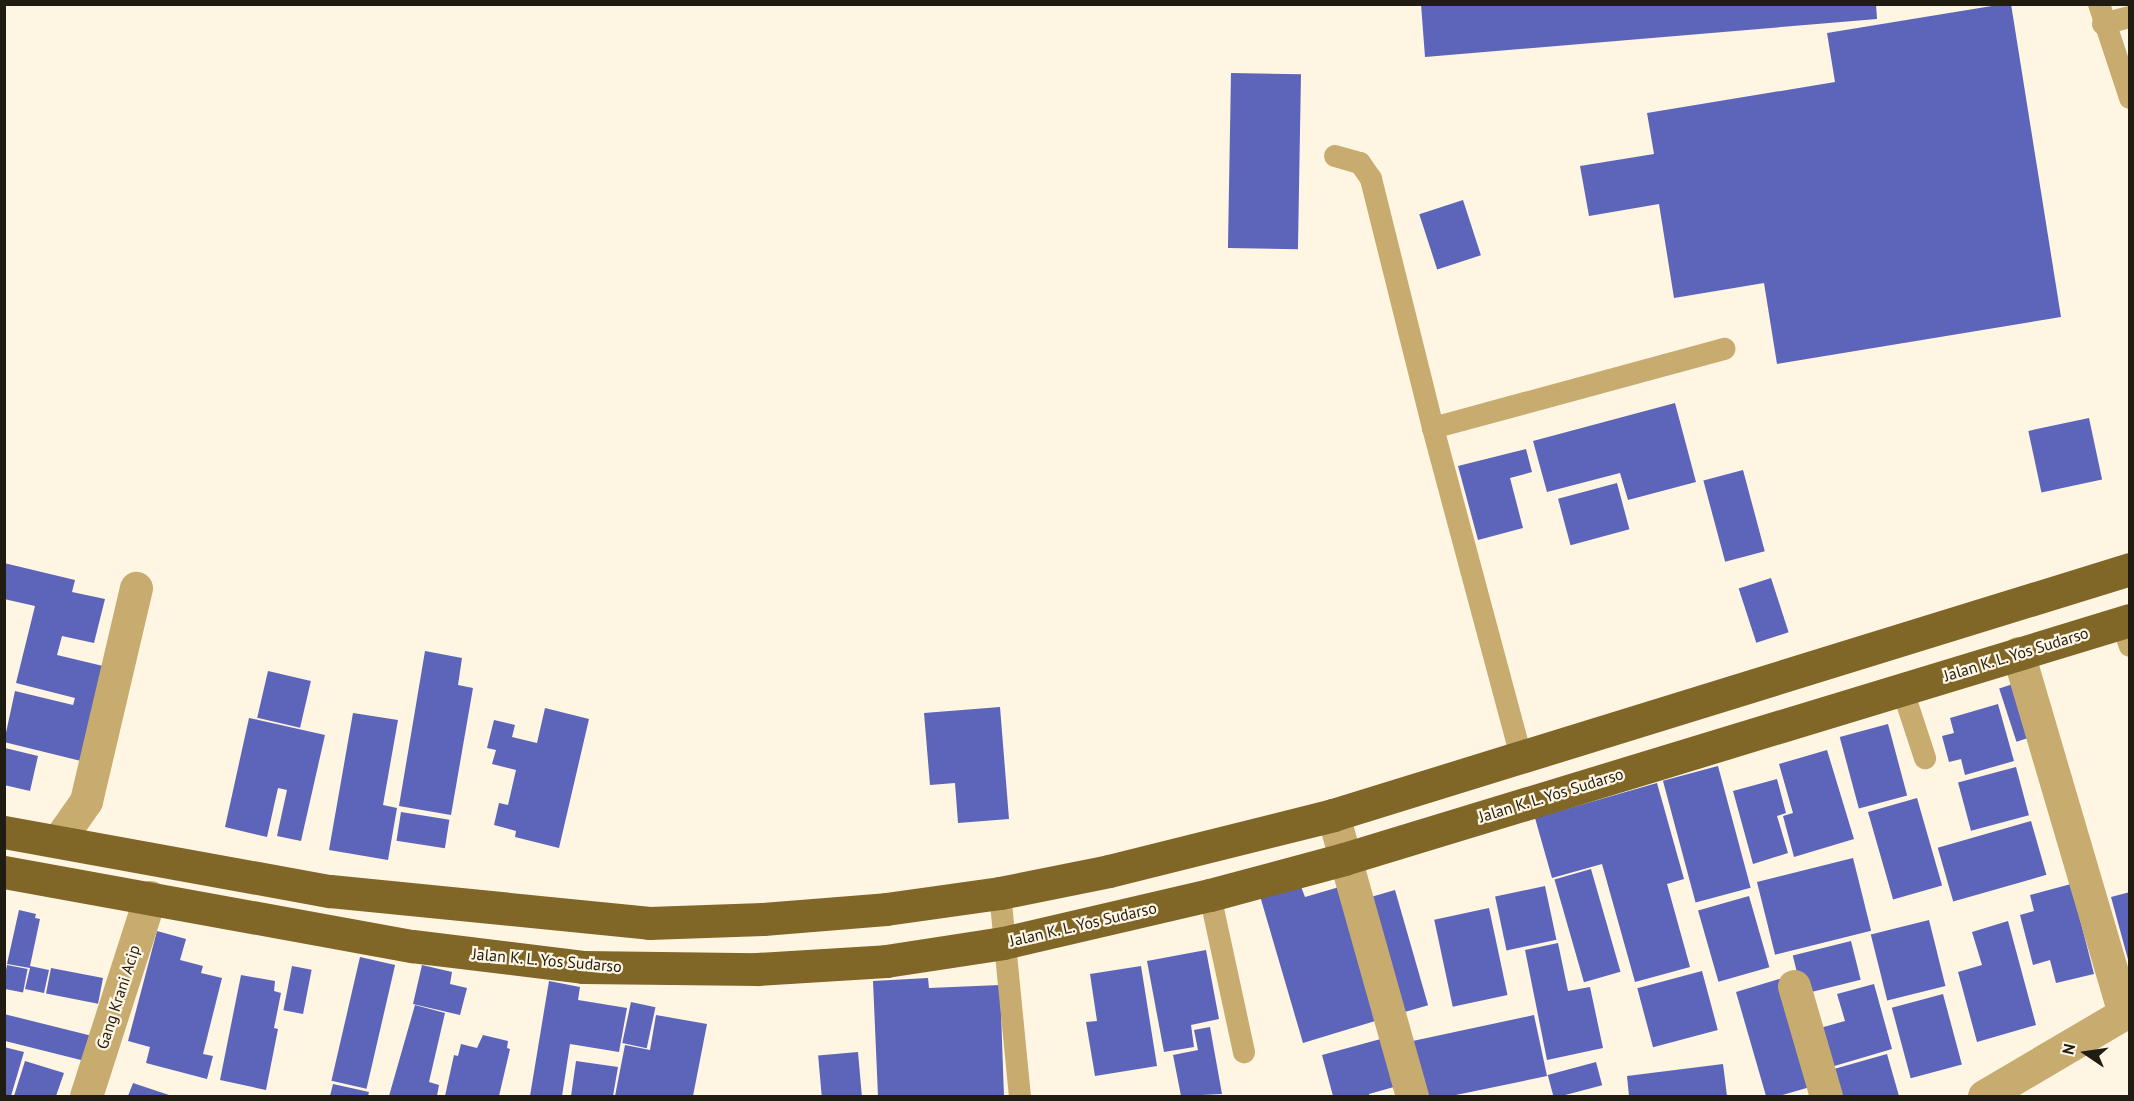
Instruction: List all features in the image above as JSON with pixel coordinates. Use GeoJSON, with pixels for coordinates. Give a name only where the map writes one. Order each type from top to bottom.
{"type":"FeatureCollection","features":[{"type":"Feature","properties":{"kind":"highway"},"geometry":{"type":"LineString","coordinates":[[4,832],[330,891],[649,923],[774,918],[886,909],[1000,893],[1109,871],[1333,815],[2130,569]]}},
{"type":"Feature","properties":{"kind":"highway","name":"Jalan K. L. Yos Sudarso"},"geometry":{"type":"LineString","coordinates":[[4,872],[412,946],[584,967],[757,969],[886,961],[1003,943],[1210,895],[1344,859],[2018,653],[2127,629]]}},
{"type":"Feature","properties":{"kind":"street"},"geometry":{"type":"LineString","coordinates":[[58,842],[86,801],[136,588]]}},
{"type":"Feature","properties":{"kind":"street"},"geometry":{"type":"LineString","coordinates":[[1984,1096],[2127,1012],[2018,653]]}},
{"type":"Feature","properties":{"kind":"street"},"geometry":{"type":"LineString","coordinates":[[1333,815],[1412,1096]]}},
{"type":"Feature","properties":{"kind":"street","name":"Gang Krani Acip"},"geometry":{"type":"LineString","coordinates":[[86,1096],[150,897]]}},
{"type":"Feature","properties":{"kind":"street"},"geometry":{"type":"LineString","coordinates":[[1794,986],[1826,1096]]}},
{"type":"Feature","properties":{"kind":"lane"},"geometry":{"type":"LineString","coordinates":[[2130,16],[2101,14],[2130,98]]}},
{"type":"Feature","properties":{"kind":"lane"},"geometry":{"type":"LineString","coordinates":[[1335,156],[1360,163],[1371,179],[1433,428],[1521,756]]}},
{"type":"Feature","properties":{"kind":"lane"},"geometry":{"type":"LineString","coordinates":[[1433,428],[1724,349]]}},
{"type":"Feature","properties":{"kind":"lane"},"geometry":{"type":"LineString","coordinates":[[1902,688],[1925,758]]}},
{"type":"Feature","properties":{"kind":"lane"},"geometry":{"type":"LineString","coordinates":[[1000,893],[1003,943],[1010,983],[1020,1096]]}},
{"type":"Feature","properties":{"kind":"lane"},"geometry":{"type":"LineString","coordinates":[[1210,895],[1244,1052]]}},
{"type":"Feature","properties":{"kind":"building"},"geometry":{"type":"Polygon","coordinates":[[[1421,4],[1876,4],[1877,19],[1425,57],[1421,4]]]}},
{"type":"Feature","properties":{"kind":"building"},"geometry":{"type":"Polygon","coordinates":[[[2011,4],[2061,317],[1777,364],[1764,283],[1674,298],[1659,204],[1589,216],[1580,166],[1654,154],[1647,113],[1835,82],[1827,33],[2011,4]]]}},
{"type":"Feature","properties":{"kind":"building"},"geometry":{"type":"Polygon","coordinates":[[[1231,73],[1301,74],[1298,249],[1228,248],[1231,73]]]}},
{"type":"Feature","properties":{"kind":"building"},"geometry":{"type":"Polygon","coordinates":[[[1463,200],[1481,255],[1437,269],[1419,214],[1463,200]]]}},
{"type":"Feature","properties":{"kind":"building"},"geometry":{"type":"Polygon","coordinates":[[[1675,403],[1696,482],[1628,500],[1620,473],[1547,492],[1533,441],[1675,403]]]}},
{"type":"Feature","properties":{"kind":"building"},"geometry":{"type":"Polygon","coordinates":[[[2089,418],[2102,480],[2041,493],[2028,431],[2089,418]]]}},
{"type":"Feature","properties":{"kind":"building"},"geometry":{"type":"Polygon","coordinates":[[[1526,449],[1532,472],[1510,478],[1523,528],[1478,540],[1458,466],[1526,449]]]}},
{"type":"Feature","properties":{"kind":"building"},"geometry":{"type":"Polygon","coordinates":[[[1743,470],[1765,551],[1725,562],[1703,481],[1743,470]]]}},
{"type":"Feature","properties":{"kind":"building"},"geometry":{"type":"Polygon","coordinates":[[[1617,483],[1629,529],[1571,545],[1558,499],[1617,483]]]}},
{"type":"Feature","properties":{"kind":"building"},"geometry":{"type":"Polygon","coordinates":[[[4,563],[75,580],[72,592],[105,599],[94,643],[62,636],[57,655],[103,666],[81,761],[4,742],[15,691],[73,705],[75,698],[16,683],[35,606],[4,599],[4,563]]]}},
{"type":"Feature","properties":{"kind":"building"},"geometry":{"type":"Polygon","coordinates":[[[1771,578],[1789,632],[1756,643],[1739,589],[1771,578]]]}},
{"type":"Feature","properties":{"kind":"building"},"geometry":{"type":"Polygon","coordinates":[[[425,651],[462,658],[458,685],[473,688],[451,815],[399,806],[425,651]]]}},
{"type":"Feature","properties":{"kind":"building"},"geometry":{"type":"Polygon","coordinates":[[[268,671],[311,681],[300,728],[257,718],[268,671]]]}},
{"type":"Feature","properties":{"kind":"building"},"geometry":{"type":"Polygon","coordinates":[[[2022,681],[2039,734],[2016,742],[1999,688],[2022,681]]]}},
{"type":"Feature","properties":{"kind":"building"},"geometry":{"type":"Polygon","coordinates":[[[1998,704],[2014,761],[1965,775],[1961,759],[1949,762],[1942,736],[1954,733],[1950,718],[1998,704]]]}},
{"type":"Feature","properties":{"kind":"building"},"geometry":{"type":"Polygon","coordinates":[[[1000,707],[1009,819],[958,823],[955,783],[930,785],[924,713],[1000,707]]]}},
{"type":"Feature","properties":{"kind":"building"},"geometry":{"type":"Polygon","coordinates":[[[545,708],[589,719],[559,848],[515,837],[516,831],[494,825],[499,803],[508,805],[516,770],[492,764],[496,750],[487,748],[494,720],[515,725],[512,737],[537,743],[545,708]]]}},
{"type":"Feature","properties":{"kind":"building"},"geometry":{"type":"Polygon","coordinates":[[[353,713],[398,720],[383,805],[397,808],[388,860],[329,850],[353,713]]]}},
{"type":"Feature","properties":{"kind":"building"},"geometry":{"type":"Polygon","coordinates":[[[249,718],[325,735],[301,841],[277,836],[287,790],[278,788],[267,837],[225,827],[249,718]]]}},
{"type":"Feature","properties":{"kind":"building"},"geometry":{"type":"Polygon","coordinates":[[[1888,724],[1907,795],[1859,808],[1840,737],[1888,724]]]}},
{"type":"Feature","properties":{"kind":"building"},"geometry":{"type":"Polygon","coordinates":[[[5,748],[38,756],[30,791],[4,785],[5,748]]]}},
{"type":"Feature","properties":{"kind":"building"},"geometry":{"type":"Polygon","coordinates":[[[1827,750],[1854,839],[1794,857],[1783,816],[1793,813],[1779,764],[1827,750]]]}},
{"type":"Feature","properties":{"kind":"building"},"geometry":{"type":"Polygon","coordinates":[[[1718,766],[1751,888],[1696,902],[1663,781],[1718,766]]]}},
{"type":"Feature","properties":{"kind":"building"},"geometry":{"type":"Polygon","coordinates":[[[2016,767],[2029,815],[1971,831],[1958,783],[2016,767]]]}},
{"type":"Feature","properties":{"kind":"building"},"geometry":{"type":"Polygon","coordinates":[[[1777,779],[1786,813],[1777,816],[1788,853],[1753,864],[1733,791],[1777,779]]]}},
{"type":"Feature","properties":{"kind":"building"},"geometry":{"type":"Polygon","coordinates":[[[1657,783],[1684,879],[1667,884],[1690,967],[1635,982],[1602,864],[1552,878],[1535,818],[1657,783]]]}},
{"type":"Feature","properties":{"kind":"building"},"geometry":{"type":"Polygon","coordinates":[[[1917,798],[1942,885],[1893,900],[1868,812],[1917,798]]]}},
{"type":"Feature","properties":{"kind":"building"},"geometry":{"type":"Polygon","coordinates":[[[401,812],[449,820],[445,848],[396,841],[401,812]]]}},
{"type":"Feature","properties":{"kind":"building"},"geometry":{"type":"Polygon","coordinates":[[[2031,821],[2046,875],[1953,902],[1938,848],[2031,821]]]}},
{"type":"Feature","properties":{"kind":"building"},"geometry":{"type":"Polygon","coordinates":[[[1853,858],[1871,931],[1775,955],[1757,882],[1853,858]]]}},
{"type":"Feature","properties":{"kind":"building"},"geometry":{"type":"Polygon","coordinates":[[[1591,869],[1620,972],[1584,982],[1554,879],[1591,869]]]}},
{"type":"Feature","properties":{"kind":"building"},"geometry":{"type":"Polygon","coordinates":[[[1300,884],[1305,897],[1346,885],[1385,1018],[1303,1043],[1260,896],[1300,884]]]}},
{"type":"Feature","properties":{"kind":"building"},"geometry":{"type":"Polygon","coordinates":[[[2071,884],[2094,974],[2056,983],[2050,960],[2033,965],[2020,915],[2034,911],[2030,895],[2071,884]]]}},
{"type":"Feature","properties":{"kind":"building"},"geometry":{"type":"Polygon","coordinates":[[[1545,886],[1556,940],[1507,950],[1495,897],[1545,886]]]}},
{"type":"Feature","properties":{"kind":"building"},"geometry":{"type":"Polygon","coordinates":[[[1395,890],[1428,1005],[1394,1015],[1361,900],[1395,890]]]}},
{"type":"Feature","properties":{"kind":"building"},"geometry":{"type":"Polygon","coordinates":[[[2130,892],[2130,963],[2129,963],[2111,897],[2130,892]]]}},
{"type":"Feature","properties":{"kind":"building"},"geometry":{"type":"Polygon","coordinates":[[[1749,896],[1769,967],[1718,982],[1698,911],[1749,896]]]}},
{"type":"Feature","properties":{"kind":"building"},"geometry":{"type":"Polygon","coordinates":[[[1489,908],[1508,995],[1453,1007],[1434,920],[1489,908]]]}},
{"type":"Feature","properties":{"kind":"building"},"geometry":{"type":"Polygon","coordinates":[[[19,910],[36,914],[35,918],[40,919],[30,966],[49,970],[44,993],[25,989],[30,968],[7,964],[19,910]]]}},
{"type":"Feature","properties":{"kind":"building"},"geometry":{"type":"Polygon","coordinates":[[[1929,920],[1945,986],[1887,1000],[1871,935],[1929,920]]]}},
{"type":"Feature","properties":{"kind":"building"},"geometry":{"type":"Polygon","coordinates":[[[2008,921],[2036,1025],[1977,1042],[1958,972],[1982,965],[1972,932],[2008,921]]]}},
{"type":"Feature","properties":{"kind":"building"},"geometry":{"type":"Polygon","coordinates":[[[157,931],[186,939],[180,960],[203,966],[201,973],[222,978],[203,1054],[213,1056],[207,1079],[146,1063],[150,1047],[128,1041],[157,931]]]}},
{"type":"Feature","properties":{"kind":"building"},"geometry":{"type":"Polygon","coordinates":[[[1851,941],[1861,980],[1802,994],[1793,956],[1851,941]]]}},
{"type":"Feature","properties":{"kind":"building"},"geometry":{"type":"Polygon","coordinates":[[[1558,943],[1568,991],[1590,987],[1603,1048],[1547,1060],[1525,950],[1558,943]]]}},
{"type":"Feature","properties":{"kind":"building"},"geometry":{"type":"Polygon","coordinates":[[[1206,950],[1219,1019],[1191,1025],[1194,1047],[1164,1052],[1147,961],[1206,950]]]}},
{"type":"Feature","properties":{"kind":"building"},"geometry":{"type":"Polygon","coordinates":[[[360,957],[395,965],[367,1089],[331,1081],[360,957]]]}},
{"type":"Feature","properties":{"kind":"building"},"geometry":{"type":"Polygon","coordinates":[[[7,965],[28,969],[23,993],[4,989],[7,965]]]}},
{"type":"Feature","properties":{"kind":"building"},"geometry":{"type":"Polygon","coordinates":[[[422,965],[452,972],[450,984],[467,988],[460,1015],[413,1004],[422,965]]]}},
{"type":"Feature","properties":{"kind":"building"},"geometry":{"type":"Polygon","coordinates":[[[292,966],[312,970],[303,1014],[283,1010],[292,966]]]}},
{"type":"Feature","properties":{"kind":"building"},"geometry":{"type":"Polygon","coordinates":[[[1141,966],[1157,1066],[1095,1076],[1086,1022],[1097,1021],[1090,974],[1141,966]]]}},
{"type":"Feature","properties":{"kind":"building"},"geometry":{"type":"Polygon","coordinates":[[[51,968],[103,978],[98,1004],[46,994],[51,968]]]}},
{"type":"Feature","properties":{"kind":"building"},"geometry":{"type":"Polygon","coordinates":[[[1702,971],[1718,1030],[1653,1047],[1637,988],[1702,971]]]}},
{"type":"Feature","properties":{"kind":"building"},"geometry":{"type":"Polygon","coordinates":[[[241,975],[275,981],[274,991],[281,993],[274,1028],[278,1029],[266,1090],[220,1080],[241,975]]]}},
{"type":"Feature","properties":{"kind":"building"},"geometry":{"type":"Polygon","coordinates":[[[1786,977],[1817,1085],[1779,1096],[1766,1096],[1736,992],[1786,977]]]}},
{"type":"Feature","properties":{"kind":"building"},"geometry":{"type":"Polygon","coordinates":[[[928,978],[929,988],[1000,985],[1004,1096],[878,1096],[873,981],[928,978]]]}},
{"type":"Feature","properties":{"kind":"building"},"geometry":{"type":"Polygon","coordinates":[[[549,981],[580,987],[578,1000],[627,1008],[619,1052],[570,1044],[562,1096],[530,1096],[549,981]]]}},
{"type":"Feature","properties":{"kind":"building"},"geometry":{"type":"Polygon","coordinates":[[[1874,984],[1892,1049],[1831,1067],[1820,1028],[1845,1021],[1837,994],[1874,984]]]}},
{"type":"Feature","properties":{"kind":"building"},"geometry":{"type":"Polygon","coordinates":[[[1943,994],[1962,1065],[1911,1078],[1892,1008],[1943,994]]]}},
{"type":"Feature","properties":{"kind":"building"},"geometry":{"type":"Polygon","coordinates":[[[631,1002],[655,1007],[647,1048],[622,1043],[631,1002]]]}},
{"type":"Feature","properties":{"kind":"building"},"geometry":{"type":"Polygon","coordinates":[[[415,1005],[445,1013],[429,1082],[439,1085],[437,1096],[389,1096],[415,1005]]]}},
{"type":"Feature","properties":{"kind":"building"},"geometry":{"type":"Polygon","coordinates":[[[4,1014],[94,1036],[88,1062],[4,1041],[4,1014]]]}},
{"type":"Feature","properties":{"kind":"building"},"geometry":{"type":"Polygon","coordinates":[[[656,1015],[707,1024],[693,1096],[615,1096],[625,1045],[650,1050],[656,1015]]]}},
{"type":"Feature","properties":{"kind":"building"},"geometry":{"type":"Polygon","coordinates":[[[1534,1015],[1547,1076],[1451,1096],[1419,1096],[1408,1042],[1534,1015]]]}},
{"type":"Feature","properties":{"kind":"building"},"geometry":{"type":"Polygon","coordinates":[[[1210,1027],[1222,1094],[1181,1096],[1173,1055],[1198,1050],[1194,1030],[1210,1027]]]}},
{"type":"Feature","properties":{"kind":"building"},"geometry":{"type":"Polygon","coordinates":[[[483,1035],[508,1041],[507,1048],[510,1049],[499,1096],[445,1096],[454,1055],[458,1056],[461,1044],[477,1048],[483,1035]]]}},
{"type":"Feature","properties":{"kind":"building"},"geometry":{"type":"Polygon","coordinates":[[[1388,1037],[1401,1085],[1369,1094],[1369,1096],[1333,1096],[1322,1055],[1388,1037]]]}},
{"type":"Feature","properties":{"kind":"building"},"geometry":{"type":"Polygon","coordinates":[[[4,1047],[24,1052],[11,1096],[4,1096],[4,1047]]]}},
{"type":"Feature","properties":{"kind":"building"},"geometry":{"type":"Polygon","coordinates":[[[858,1052],[862,1096],[822,1096],[818,1055],[858,1052]]]}},
{"type":"Feature","properties":{"kind":"building"},"geometry":{"type":"Polygon","coordinates":[[[1887,1054],[1899,1096],[1841,1096],[1834,1069],[1887,1054]]]}},
{"type":"Feature","properties":{"kind":"building"},"geometry":{"type":"Polygon","coordinates":[[[25,1061],[64,1073],[56,1096],[14,1096],[25,1061]]]}},
{"type":"Feature","properties":{"kind":"building"},"geometry":{"type":"Polygon","coordinates":[[[576,1061],[618,1067],[613,1096],[571,1096],[576,1061]]]}},
{"type":"Feature","properties":{"kind":"building"},"geometry":{"type":"Polygon","coordinates":[[[1596,1062],[1602,1085],[1562,1096],[1553,1096],[1548,1075],[1596,1062]]]}},
{"type":"Feature","properties":{"kind":"building"},"geometry":{"type":"Polygon","coordinates":[[[1723,1064],[1727,1096],[1629,1096],[1627,1076],[1723,1064]]]}},
{"type":"Feature","properties":{"kind":"building"},"geometry":{"type":"Polygon","coordinates":[[[133,1083],[172,1096],[128,1096],[133,1083]]]}},
{"type":"Feature","properties":{"kind":"building"},"geometry":{"type":"Polygon","coordinates":[[[333,1084],[369,1092],[368,1096],[330,1096],[333,1084]]]}}]}
